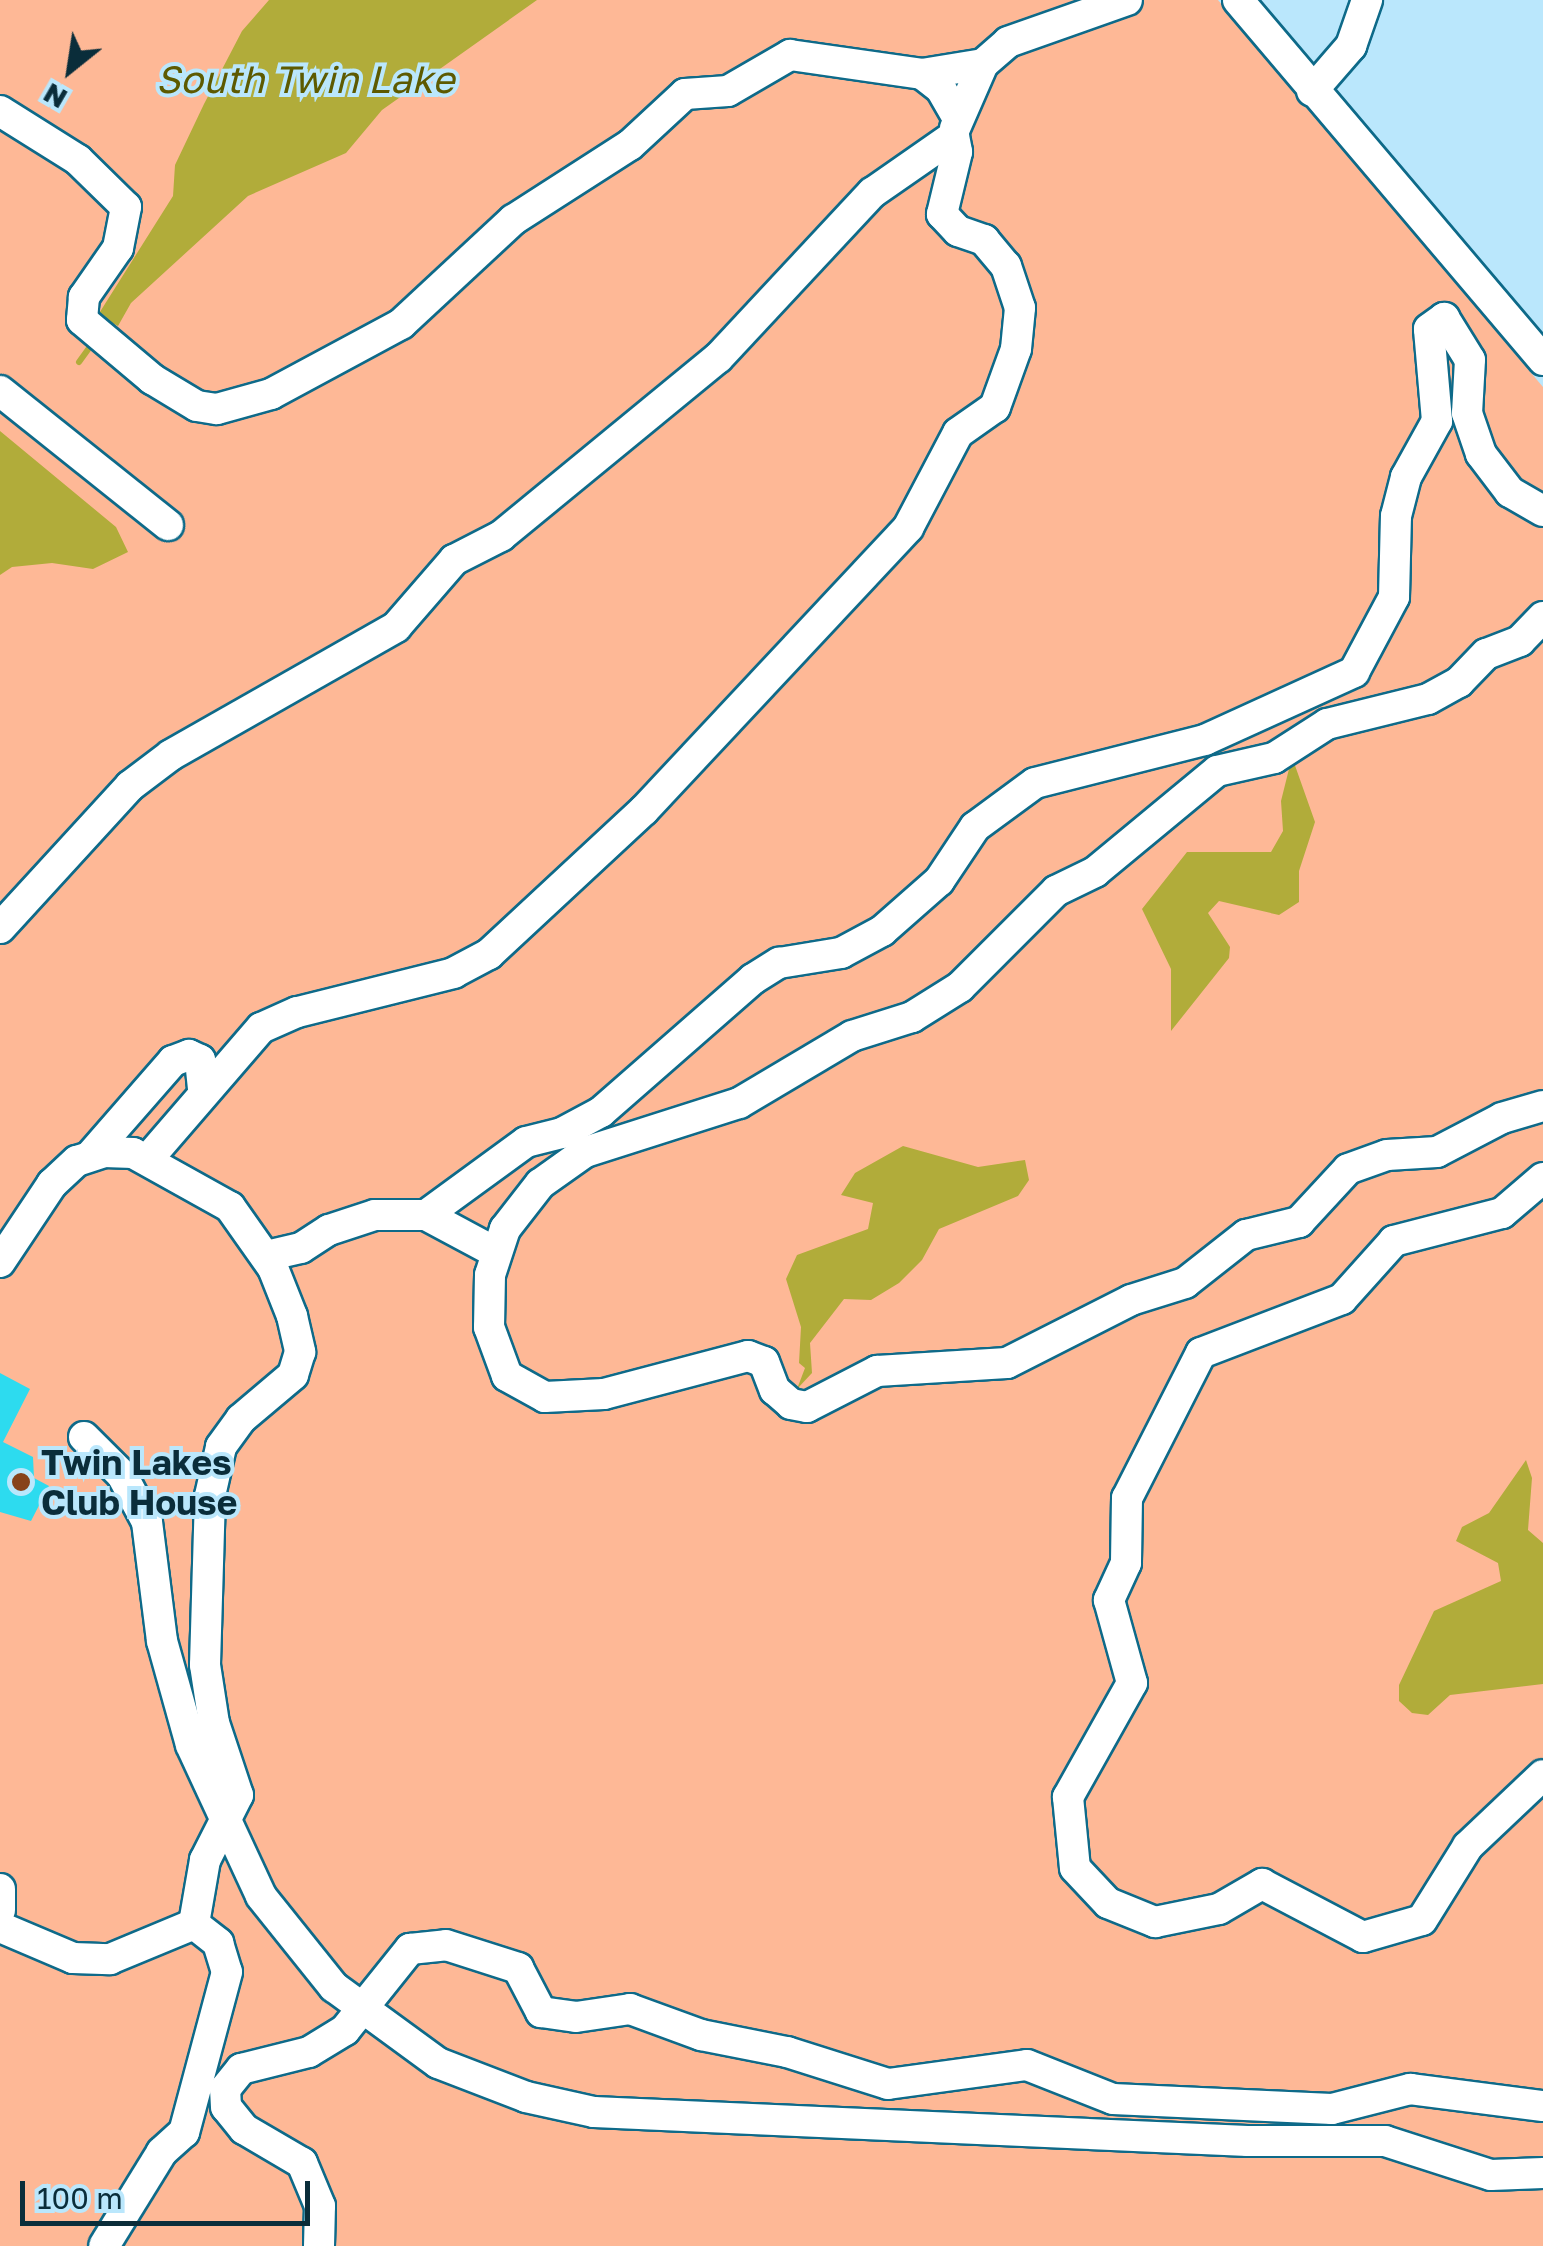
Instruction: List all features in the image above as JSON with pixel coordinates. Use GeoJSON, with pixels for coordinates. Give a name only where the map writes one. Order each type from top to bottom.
{"type":"FeatureCollection","features":[{"type":"Feature","properties":{"kind":"street"},"geometry":{"type":"LineString","coordinates":[[0,928],[130,786],[396,627],[454,560],[501,536],[569,473],[718,358],[872,193],[955,126],[983,64],[1008,42],[1127,0]]}},
{"type":"Feature","properties":{"kind":"street"},"geometry":{"type":"LineString","coordinates":[[1238,0],[1543,360]]}},
{"type":"Feature","properties":{"kind":"street"},"geometry":{"type":"LineString","coordinates":[[1312,90],[1351,46],[1367,0]]}},
{"type":"Feature","properties":{"kind":"street"},"geometry":{"type":"LineString","coordinates":[[0,110],[78,160],[126,208],[118,248],[78,310],[82,320],[197,406],[238,407],[401,324],[513,220],[630,145],[685,94],[728,91],[790,55],[922,74],[983,64]]}},
{"type":"Feature","properties":{"kind":"street"},"geometry":{"type":"LineString","coordinates":[[148,1159],[203,1090],[261,1028],[298,1012],[454,973],[489,954],[644,810],[908,528],[958,433],[995,407],[1016,349],[1020,308],[1006,266],[984,240],[958,231],[942,214],[957,152],[955,126],[941,89],[922,74]]}},
{"type":"Feature","properties":{"kind":"street"},"geometry":{"type":"LineString","coordinates":[[426,1215],[526,1142],[562,1133],[600,1112],[753,979],[780,963],[841,953],[882,931],[939,881],[975,827],[1035,783],[1205,740],[1354,672],[1394,597],[1402,490],[1437,421],[1429,329],[1444,318],[1470,360],[1467,413],[1481,454],[1510,492],[1543,511]]}},
{"type":"Feature","properties":{"kind":"street"},"geometry":{"type":"LineString","coordinates":[[0,390],[168,525]]}},
{"type":"Feature","properties":{"kind":"street"},"geometry":{"type":"LineString","coordinates":[[1543,617],[1520,641],[1486,654],[1458,682],[1428,698],[1327,724],[1274,758],[1217,771],[1095,872],[1056,891],[960,986],[912,1017],[852,1036],[739,1103],[584,1152],[540,1184],[495,1252],[489,1327],[507,1376],[545,1396],[604,1394],[748,1356],[764,1362],[775,1390],[791,1404],[808,1406],[877,1372],[1007,1364],[1132,1300],[1185,1283],[1246,1236],[1299,1222],[1348,1169],[1387,1155],[1438,1152],[1502,1118],[1543,1106]]}},
{"type":"Feature","properties":{"kind":"street"},"geometry":{"type":"LineString","coordinates":[[0,1262],[52,1184],[90,1156],[150,1081],[190,1055],[239,1049]]}},
{"type":"Feature","properties":{"kind":"street"},"geometry":{"type":"LineString","coordinates":[[190,1055],[204,1070],[203,1090]]}},
{"type":"Feature","properties":{"kind":"street"},"geometry":{"type":"LineString","coordinates":[[90,1156],[134,1152],[230,1207],[266,1256],[300,1352],[292,1375],[241,1419],[221,1447],[210,1496],[205,1665],[214,1724],[238,1795],[221,1819],[205,1860],[194,1924]]}},
{"type":"Feature","properties":{"kind":"street"},"geometry":{"type":"LineString","coordinates":[[1543,1178],[1502,1214],[1394,1241],[1342,1299],[1200,1352],[1127,1498],[1126,1564],[1109,1600],[1132,1683],[1068,1797],[1075,1868],[1108,1903],[1155,1922],[1219,1909],[1262,1884],[1363,1938],[1422,1920],[1468,1846],[1543,1775]]}},
{"type":"Feature","properties":{"kind":"street"},"geometry":{"type":"LineString","coordinates":[[266,1256],[301,1248],[328,1230],[375,1215],[426,1215],[495,1252]]}},
{"type":"Feature","properties":{"kind":"street"},"geometry":{"type":"LineString","coordinates":[[84,1438],[122,1475],[147,1522],[166,1658],[191,1745],[221,1819],[280,1923],[360,2010],[466,2076],[594,2112],[1247,2141],[1385,2141],[1490,2175],[1543,2173]]}},
{"type":"Feature","properties":{"kind":"street"},"geometry":{"type":"LineString","coordinates":[[0,1889],[0,1910]]}},
{"type":"Feature","properties":{"kind":"street"},"geometry":{"type":"LineString","coordinates":[[0,1927],[73,1958],[110,1959],[194,1924]]}},
{"type":"Feature","properties":{"kind":"street"},"geometry":{"type":"LineString","coordinates":[[104,2246],[162,2152],[184,2132],[214,2038],[227,1972],[218,1943],[194,1924]]}},
{"type":"Feature","properties":{"kind":"street"},"geometry":{"type":"LineString","coordinates":[[320,2246],[320,2206],[302,2163],[244,2129],[226,2107],[225,2090],[241,2069],[310,2052],[345,2030],[410,1949],[446,1945],[518,1968],[541,2012],[576,2018],[630,2008],[701,2035],[787,2052],[888,2084],[1026,2065],[1113,2099],[1332,2108],[1410,2090],[1543,2106]]}},
{"type":"Feature","properties":{"kind":"shaded area"},"geometry":{"type":"Polygon","coordinates":[[[0,0],[1218,0],[1543,387],[1543,2246],[0,2246],[0,0]]]}},
{"type":"Feature","properties":{"kind":"water","name":"South Twin Lake"},"geometry":{"type":"Polygon","coordinates":[[[269,0],[537,0],[382,110],[346,153],[248,196],[131,303],[118,326],[98,315],[173,196],[175,165],[204,104],[242,31],[269,0]]]}},
{"type":"Feature","properties":{"kind":"water"},"geometry":{"type":"Polygon","coordinates":[[[0,431],[116,527],[128,552],[93,569],[52,563],[12,567],[0,575],[0,431]]]}},
{"type":"Feature","properties":{"kind":"water"},"geometry":{"type":"Polygon","coordinates":[[[1292,757],[1315,822],[1299,871],[1299,902],[1279,915],[1219,901],[1208,913],[1230,947],[1229,958],[1171,1031],[1171,969],[1142,909],[1187,852],[1271,852],[1283,831],[1281,801],[1292,757]]]}},
{"type":"Feature","properties":{"kind":"water"},"geometry":{"type":"Polygon","coordinates":[[[903,1146],[978,1167],[1025,1160],[1029,1180],[1018,1196],[939,1229],[922,1260],[899,1283],[871,1300],[844,1299],[810,1343],[812,1373],[797,1389],[805,1368],[799,1363],[801,1327],[786,1279],[797,1255],[868,1229],[873,1203],[841,1195],[855,1173],[903,1146]]]}},
{"type":"Feature","properties":{"kind":"water"},"geometry":{"type":"Polygon","coordinates":[[[1526,1460],[1532,1478],[1528,1530],[1543,1543],[1543,1684],[1450,1695],[1428,1715],[1412,1713],[1399,1701],[1399,1685],[1434,1611],[1501,1581],[1498,1563],[1456,1541],[1462,1527],[1489,1513],[1526,1460]]]}},
{"type":"Feature","properties":{"kind":"building","name":"Twin Lakes Club House"},"geometry":{"type":"Polygon","coordinates":[[[0,1373],[30,1389],[3,1442],[33,1457],[34,1478],[49,1486],[31,1521],[0,1512],[0,1373]]]}},
{"type":"Feature","properties":{"kind":"waterway"},"geometry":{"type":"LineString","coordinates":[[79,362],[93,343]]}},
{"type":"Feature","properties":{"kind":"place","name":"Twin Lakes Club House"},"geometry":{"type":"Point","coordinates":[21,1482]}}]}
